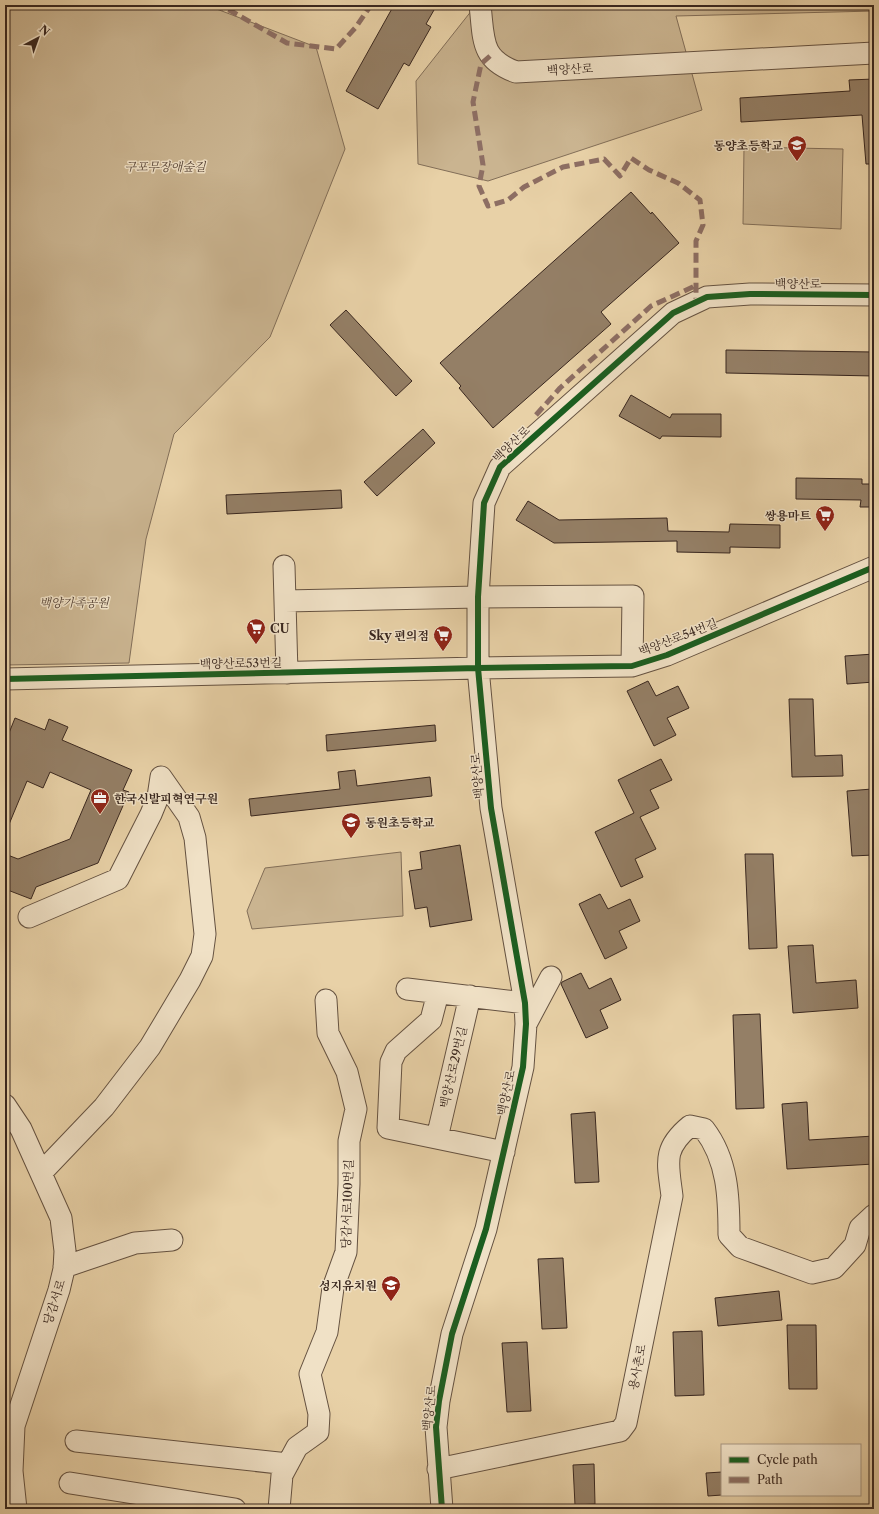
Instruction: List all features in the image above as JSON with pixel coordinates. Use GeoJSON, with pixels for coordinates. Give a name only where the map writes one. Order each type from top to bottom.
{"type":"FeatureCollection","features":[{"type":"Feature","properties":{"kind":"street","name":"백양산로"},"geometry":{"type":"LineString","coordinates":[[480,5],[485,40],[490,56],[502,67],[516,72],[874,53]]}},
{"type":"Feature","properties":{"kind":"street","name":"백양산로"},"geometry":{"type":"LineString","coordinates":[[442,1509],[436,1427],[446,1364],[452,1334],[486,1229],[523,1067],[526,1024],[525,1003],[491,808],[478,668],[478,597],[484,503],[500,467],[673,312],[708,297],[750,294],[874,294]]}},
{"type":"Feature","properties":{"kind":"street"},"geometry":{"type":"LineString","coordinates":[[284,566],[287,672]]}},
{"type":"Feature","properties":{"kind":"street","name":"백양산로54번길"},"geometry":{"type":"LineString","coordinates":[[478,668],[632,666],[667,655],[874,567]]}},
{"type":"Feature","properties":{"kind":"street"},"geometry":{"type":"LineString","coordinates":[[285,601],[478,597],[633,596],[632,666]]}},
{"type":"Feature","properties":{"kind":"street","name":"백양산로53번길"},"geometry":{"type":"LineString","coordinates":[[5,679],[478,668]]}},
{"type":"Feature","properties":{"kind":"street"},"geometry":{"type":"LineString","coordinates":[[29,917],[118,879],[151,814],[158,797],[161,777],[189,817],[195,838],[205,934],[202,956],[190,980],[150,1047],[104,1107],[41,1173]]}},
{"type":"Feature","properties":{"kind":"street"},"geometry":{"type":"LineString","coordinates":[[526,1024],[551,977]]}},
{"type":"Feature","properties":{"kind":"street"},"geometry":{"type":"LineString","coordinates":[[407,989],[525,1003]]}},
{"type":"Feature","properties":{"kind":"street"},"geometry":{"type":"LineString","coordinates":[[438,992],[431,1020],[396,1051],[391,1062],[388,1128],[504,1152]]}},
{"type":"Feature","properties":{"kind":"street","name":"백양산로29번길"},"geometry":{"type":"LineString","coordinates":[[437,1138],[470,996]]}},
{"type":"Feature","properties":{"kind":"street","name":"당감서로100번길"},"geometry":{"type":"LineString","coordinates":[[288,1464],[297,1447],[318,1432],[319,1414],[310,1374],[327,1332],[333,1288],[346,1252],[349,1141],[356,1109],[348,1072],[328,1032],[326,1000]]}},
{"type":"Feature","properties":{"kind":"street","name":"당감서로"},"geometry":{"type":"LineString","coordinates":[[5,1105],[22,1129],[61,1218],[65,1246],[64,1267],[59,1290],[14,1426],[12,1470],[16,1509]]}},
{"type":"Feature","properties":{"kind":"street","name":"용사촌로"},"geometry":{"type":"LineString","coordinates":[[438,1469],[620,1431],[626,1423],[672,1196],[669,1172],[669,1151],[677,1136],[690,1126],[704,1129],[713,1140],[720,1154],[726,1178],[729,1235],[740,1247],[812,1273],[834,1268],[855,1245],[860,1228],[874,1215]]}},
{"type":"Feature","properties":{"kind":"street"},"geometry":{"type":"LineString","coordinates":[[64,1267],[134,1243],[172,1240]]}},
{"type":"Feature","properties":{"kind":"street"},"geometry":{"type":"LineString","coordinates":[[76,1441],[288,1464],[282,1475],[279,1509]]}},
{"type":"Feature","properties":{"kind":"street"},"geometry":{"type":"LineString","coordinates":[[70,1483],[235,1509]]}},
{"type":"Feature","properties":{"kind":"green space","name":"구포무장애숲길"},"geometry":{"type":"Polygon","coordinates":[[[5,5],[213,5],[214,8],[316,47],[345,149],[270,337],[174,434],[146,539],[129,663],[5,665],[5,5]]]}},
{"type":"Feature","properties":{"kind":"green space"},"geometry":{"type":"Polygon","coordinates":[[[476,5],[874,5],[874,11],[676,16],[702,110],[488,181],[418,164],[416,81],[476,5]]]}},
{"type":"Feature","properties":{"kind":"green space"},"geometry":{"type":"Polygon","coordinates":[[[744,147],[843,149],[841,229],[743,224],[744,147]]]}},
{"type":"Feature","properties":{"kind":"green space"},"geometry":{"type":"Polygon","coordinates":[[[401,852],[403,916],[252,929],[247,911],[265,868],[401,852]]]}},
{"type":"Feature","properties":{"kind":"building"},"geometry":{"type":"Polygon","coordinates":[[[394,5],[426,5],[434,10],[426,24],[431,27],[409,66],[404,63],[378,109],[346,91],[394,5]]]}},
{"type":"Feature","properties":{"kind":"building"},"geometry":{"type":"Polygon","coordinates":[[[874,79],[874,164],[866,164],[862,115],[741,122],[740,98],[850,91],[849,80],[874,79]]]}},
{"type":"Feature","properties":{"kind":"building"},"geometry":{"type":"Polygon","coordinates":[[[631,192],[651,214],[652,212],[679,243],[601,312],[611,324],[493,428],[459,388],[461,386],[440,363],[631,192]]]}},
{"type":"Feature","properties":{"kind":"building"},"geometry":{"type":"Polygon","coordinates":[[[346,310],[412,381],[396,396],[330,325],[346,310]]]}},
{"type":"Feature","properties":{"kind":"building"},"geometry":{"type":"Polygon","coordinates":[[[726,350],[874,352],[874,376],[726,373],[726,350]]]}},
{"type":"Feature","properties":{"kind":"building"},"geometry":{"type":"Polygon","coordinates":[[[631,395],[670,418],[672,414],[721,414],[721,437],[662,436],[660,439],[619,416],[631,395]]]}},
{"type":"Feature","properties":{"kind":"building"},"geometry":{"type":"Polygon","coordinates":[[[423,429],[435,443],[377,496],[364,482],[423,429]]]}},
{"type":"Feature","properties":{"kind":"building"},"geometry":{"type":"Polygon","coordinates":[[[796,478],[862,479],[862,484],[874,484],[874,507],[860,507],[861,500],[796,499],[796,478]]]}},
{"type":"Feature","properties":{"kind":"building"},"geometry":{"type":"Polygon","coordinates":[[[341,490],[342,508],[227,514],[226,495],[341,490]]]}},
{"type":"Feature","properties":{"kind":"building"},"geometry":{"type":"Polygon","coordinates":[[[528,501],[559,520],[667,518],[668,531],[729,532],[730,524],[780,525],[780,548],[730,547],[730,553],[677,552],[677,541],[554,543],[516,520],[528,501]]]}},
{"type":"Feature","properties":{"kind":"building"},"geometry":{"type":"Polygon","coordinates":[[[874,654],[874,682],[847,684],[845,656],[874,654]]]}},
{"type":"Feature","properties":{"kind":"building"},"geometry":{"type":"Polygon","coordinates":[[[648,681],[656,696],[678,686],[689,708],[667,718],[676,735],[654,746],[627,691],[648,681]]]}},
{"type":"Feature","properties":{"kind":"building"},"geometry":{"type":"Polygon","coordinates":[[[789,699],[813,699],[815,756],[842,755],[843,776],[792,777],[789,699]]]}},
{"type":"Feature","properties":{"kind":"building","name":"한국신발피혁연구원"},"geometry":{"type":"Polygon","coordinates":[[[15,718],[45,730],[49,719],[68,727],[62,740],[132,770],[123,790],[129,792],[98,863],[36,887],[31,899],[5,889],[5,854],[18,859],[70,839],[91,790],[50,772],[43,788],[27,781],[5,834],[5,743],[15,718]]]}},
{"type":"Feature","properties":{"kind":"building"},"geometry":{"type":"Polygon","coordinates":[[[435,725],[436,741],[327,751],[326,735],[435,725]]]}},
{"type":"Feature","properties":{"kind":"building"},"geometry":{"type":"Polygon","coordinates":[[[661,759],[672,780],[650,790],[659,808],[640,817],[656,849],[635,859],[643,877],[621,887],[595,832],[634,813],[618,780],[661,759]]]}},
{"type":"Feature","properties":{"kind":"building"},"geometry":{"type":"Polygon","coordinates":[[[355,770],[357,786],[430,777],[432,796],[251,816],[249,799],[340,789],[338,772],[355,770]]]}},
{"type":"Feature","properties":{"kind":"building"},"geometry":{"type":"Polygon","coordinates":[[[872,789],[874,855],[852,856],[847,791],[872,789]]]}},
{"type":"Feature","properties":{"kind":"building"},"geometry":{"type":"Polygon","coordinates":[[[460,845],[472,920],[430,927],[427,907],[415,909],[409,871],[422,869],[420,852],[460,845]]]}},
{"type":"Feature","properties":{"kind":"building"},"geometry":{"type":"Polygon","coordinates":[[[745,854],[773,854],[777,948],[749,949],[745,854]]]}},
{"type":"Feature","properties":{"kind":"building"},"geometry":{"type":"Polygon","coordinates":[[[600,894],[608,909],[630,899],[640,921],[619,931],[627,948],[605,959],[579,904],[600,894]]]}},
{"type":"Feature","properties":{"kind":"building"},"geometry":{"type":"Polygon","coordinates":[[[813,945],[816,983],[856,980],[858,1008],[793,1013],[788,946],[813,945]]]}},
{"type":"Feature","properties":{"kind":"building"},"geometry":{"type":"Polygon","coordinates":[[[581,973],[589,989],[611,978],[621,1000],[600,1010],[608,1028],[586,1038],[561,984],[562,982],[581,973]]]}},
{"type":"Feature","properties":{"kind":"building"},"geometry":{"type":"Polygon","coordinates":[[[760,1014],[764,1108],[736,1109],[733,1015],[760,1014]]]}},
{"type":"Feature","properties":{"kind":"building"},"geometry":{"type":"Polygon","coordinates":[[[807,1102],[809,1140],[874,1136],[874,1164],[787,1169],[782,1104],[807,1102]]]}},
{"type":"Feature","properties":{"kind":"building"},"geometry":{"type":"Polygon","coordinates":[[[595,1112],[599,1182],[575,1183],[571,1114],[595,1112]]]}},
{"type":"Feature","properties":{"kind":"building"},"geometry":{"type":"Polygon","coordinates":[[[563,1258],[567,1328],[542,1329],[538,1259],[563,1258]]]}},
{"type":"Feature","properties":{"kind":"building"},"geometry":{"type":"Polygon","coordinates":[[[779,1291],[782,1320],[718,1326],[715,1298],[779,1291]]]}},
{"type":"Feature","properties":{"kind":"building"},"geometry":{"type":"Polygon","coordinates":[[[787,1325],[816,1325],[817,1389],[789,1389],[787,1325]]]}},
{"type":"Feature","properties":{"kind":"building"},"geometry":{"type":"Polygon","coordinates":[[[702,1331],[704,1395],[675,1396],[673,1332],[702,1331]]]}},
{"type":"Feature","properties":{"kind":"building"},"geometry":{"type":"Polygon","coordinates":[[[527,1342],[531,1411],[507,1412],[502,1343],[527,1342]]]}},
{"type":"Feature","properties":{"kind":"building"},"geometry":{"type":"Polygon","coordinates":[[[594,1464],[595,1504],[575,1505],[573,1465],[594,1464]]]}},
{"type":"Feature","properties":{"kind":"building"},"geometry":{"type":"Polygon","coordinates":[[[721,1472],[721,1495],[708,1496],[706,1473],[721,1472]]]}},
{"type":"Feature","properties":{"kind":"marked path"},"geometry":{"type":"LineString","coordinates":[[214,5],[231,11],[287,43],[336,49],[356,27],[371,5]]}},
{"type":"Feature","properties":{"kind":"marked path"},"geometry":{"type":"LineString","coordinates":[[490,56],[481,64],[473,102],[483,165],[479,186],[488,206],[508,200],[524,187],[563,167],[604,159],[620,176],[631,158],[649,170],[678,183],[700,200],[703,225],[696,241],[696,302]]}},
{"type":"Feature","properties":{"kind":"marked path"},"geometry":{"type":"LineString","coordinates":[[536,415],[560,388],[651,306],[695,286]]}},
{"type":"Feature","properties":{"kind":"cycle path"},"geometry":{"type":"LineString","coordinates":[[442,1509],[436,1427],[439,1401],[452,1334],[486,1229],[523,1067],[526,1024],[525,1003],[491,808],[478,668],[478,597],[484,503],[500,467],[673,313],[707,297],[750,294],[874,295]]}},
{"type":"Feature","properties":{"kind":"cycle path"},"geometry":{"type":"LineString","coordinates":[[5,679],[632,666],[667,655],[874,567]]}},
{"type":"Feature","properties":{"kind":"place","name":"동양초등학교"},"geometry":{"type":"Point","coordinates":[797,162]}},
{"type":"Feature","properties":{"kind":"place","name":"쌍용마트"},"geometry":{"type":"Point","coordinates":[825,532]}},
{"type":"Feature","properties":{"kind":"place","name":"CU"},"geometry":{"type":"Point","coordinates":[256,645]}},
{"type":"Feature","properties":{"kind":"place","name":"Sky 편의점"},"geometry":{"type":"Point","coordinates":[443,652]}},
{"type":"Feature","properties":{"kind":"place","name":"한국신발피혁연구원"},"geometry":{"type":"Point","coordinates":[100,815]}},
{"type":"Feature","properties":{"kind":"place","name":"동원초등학교"},"geometry":{"type":"Point","coordinates":[351,839]}},
{"type":"Feature","properties":{"kind":"place","name":"성지유치원"},"geometry":{"type":"Point","coordinates":[391,1302]}},
{"type":"Feature","properties":{"kind":"park label","name":"백양가족공원"},"geometry":{"type":"Point","coordinates":[74,602]}}]}
